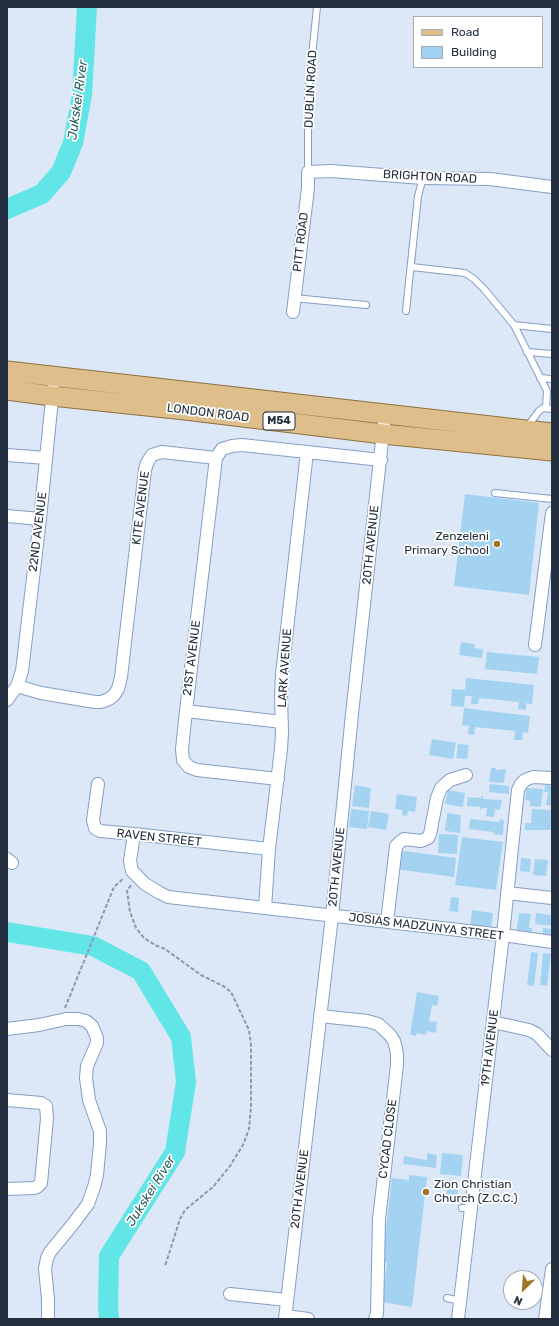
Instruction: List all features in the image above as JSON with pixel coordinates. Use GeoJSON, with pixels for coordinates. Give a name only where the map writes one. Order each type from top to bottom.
{"type":"FeatureCollection","features":[{"type":"Feature","properties":{"kind":"main road","name":"LONDON ROAD"},"geometry":{"type":"LineString","coordinates":[[7,372],[552,433]]}},
{"type":"Feature","properties":{"kind":"main road","name":"LONDON ROAD"},"geometry":{"type":"LineString","coordinates":[[7,390],[383,434],[552,451]]}},
{"type":"Feature","properties":{"kind":"street","name":"BRIGHTON ROAD"},"geometry":{"type":"LineString","coordinates":[[308,172],[331,171],[424,178],[490,179],[552,186]]}},
{"type":"Feature","properties":{"kind":"street","name":"PITT ROAD"},"geometry":{"type":"LineString","coordinates":[[293,312],[308,188],[308,172]]}},
{"type":"Feature","properties":{"kind":"street","name":"22ND AVENUE"},"geometry":{"type":"LineString","coordinates":[[7,700],[17,686],[22,671],[40,520],[54,377]]}},
{"type":"Feature","properties":{"kind":"street","name":"20TH AVENUE"},"geometry":{"type":"LineString","coordinates":[[286,1317],[332,916],[385,414]]}},
{"type":"Feature","properties":{"kind":"street"},"geometry":{"type":"LineString","coordinates":[[216,458],[222,449],[237,445],[249,445],[381,460]]}},
{"type":"Feature","properties":{"kind":"street","name":"KITE AVENUE"},"geometry":{"type":"LineString","coordinates":[[17,686],[41,693],[95,702],[109,700],[114,696],[118,689],[121,677],[147,463],[152,455],[162,452],[216,458]]}},
{"type":"Feature","properties":{"kind":"street","name":"LARK AVENUE"},"geometry":{"type":"LineString","coordinates":[[265,908],[269,849],[282,744],[282,674],[308,452]]}},
{"type":"Feature","properties":{"kind":"street"},"geometry":{"type":"LineString","coordinates":[[7,454],[46,458]]}},
{"type":"Feature","properties":{"kind":"street","name":"21ST AVENUE"},"geometry":{"type":"LineString","coordinates":[[216,458],[186,710],[182,749],[183,760],[187,766],[197,770],[278,779]]}},
{"type":"Feature","properties":{"kind":"street"},"geometry":{"type":"LineString","coordinates":[[536,645],[552,513]]}},
{"type":"Feature","properties":{"kind":"street"},"geometry":{"type":"LineString","coordinates":[[7,516],[40,520]]}},
{"type":"Feature","properties":{"kind":"street"},"geometry":{"type":"LineString","coordinates":[[186,710],[282,722]]}},
{"type":"Feature","properties":{"kind":"street"},"geometry":{"type":"LineString","coordinates":[[387,922],[396,846],[404,839],[421,841],[428,838],[437,798],[441,788],[450,780],[466,775]]}},
{"type":"Feature","properties":{"kind":"street","name":"19TH AVENUE"},"geometry":{"type":"LineString","coordinates":[[458,1319],[466,1208],[493,1022],[518,790],[521,784],[526,780],[536,776],[552,778]]}},
{"type":"Feature","properties":{"kind":"street","name":"RAVEN STREET"},"geometry":{"type":"LineString","coordinates":[[98,784],[93,820],[97,830],[104,832],[269,849]]}},
{"type":"Feature","properties":{"kind":"street"},"geometry":{"type":"LineString","coordinates":[[134,834],[131,866],[132,871],[138,878]]}},
{"type":"Feature","properties":{"kind":"street","name":"JOSIAS MADZUNYA STREET"},"geometry":{"type":"LineString","coordinates":[[138,878],[154,890],[168,897],[503,935],[552,942]]}},
{"type":"Feature","properties":{"kind":"street"},"geometry":{"type":"LineString","coordinates":[[507,893],[552,898]]}},
{"type":"Feature","properties":{"kind":"street","name":"CYCAD CLOSE"},"geometry":{"type":"LineString","coordinates":[[320,1016],[367,1020],[378,1024],[390,1035],[396,1048],[397,1055],[379,1219],[377,1314],[375,1319]]}},
{"type":"Feature","properties":{"kind":"street"},"geometry":{"type":"LineString","coordinates":[[7,1029],[39,1025],[66,1019],[78,1019],[86,1021],[92,1026],[97,1038],[87,1066],[86,1078],[89,1100],[100,1131],[100,1149],[97,1175],[88,1204],[50,1252],[47,1258],[45,1269],[48,1319]]}},
{"type":"Feature","properties":{"kind":"street"},"geometry":{"type":"LineString","coordinates":[[493,1022],[529,1030],[537,1034],[552,1050]]}},
{"type":"Feature","properties":{"kind":"street"},"geometry":{"type":"LineString","coordinates":[[7,1100],[41,1103],[46,1106],[47,1118],[40,1185],[34,1188],[7,1189]]}},
{"type":"Feature","properties":{"kind":"street"},"geometry":{"type":"LineString","coordinates":[[545,1319],[552,1269]]}},
{"type":"Feature","properties":{"kind":"street"},"geometry":{"type":"LineString","coordinates":[[230,1294],[287,1300]]}},
{"type":"Feature","properties":{"kind":"street"},"geometry":{"type":"LineString","coordinates":[[286,1317],[308,1319]]}},
{"type":"Feature","properties":{"kind":"lane","name":"DUBLIN ROAD"},"geometry":{"type":"LineString","coordinates":[[308,172],[308,95],[317,7]]}},
{"type":"Feature","properties":{"kind":"lane"},"geometry":{"type":"LineString","coordinates":[[406,311],[412,267],[418,196],[424,178]]}},
{"type":"Feature","properties":{"kind":"lane"},"geometry":{"type":"LineString","coordinates":[[412,267],[465,274],[474,279],[514,325],[540,378],[549,391],[549,408],[543,408],[539,411],[525,430]]}},
{"type":"Feature","properties":{"kind":"lane"},"geometry":{"type":"LineString","coordinates":[[294,298],[366,305]]}},
{"type":"Feature","properties":{"kind":"lane"},"geometry":{"type":"LineString","coordinates":[[514,325],[552,329]]}},
{"type":"Feature","properties":{"kind":"lane"},"geometry":{"type":"LineString","coordinates":[[527,352],[552,354]]}},
{"type":"Feature","properties":{"kind":"lane"},"geometry":{"type":"LineString","coordinates":[[540,378],[552,379]]}},
{"type":"Feature","properties":{"kind":"lane"},"geometry":{"type":"LineString","coordinates":[[495,493],[552,499]]}},
{"type":"Feature","properties":{"kind":"lane"},"geometry":{"type":"LineString","coordinates":[[447,1298],[460,1301]]}},
{"type":"Feature","properties":{"kind":"path"},"geometry":{"type":"LineString","coordinates":[[138,878],[127,891],[130,912],[136,928],[144,938],[165,949],[201,975],[225,986],[231,992],[249,1030],[251,1046],[251,1107],[249,1129],[243,1145],[230,1166],[213,1187],[185,1210],[180,1219],[165,1266]]}},
{"type":"Feature","properties":{"kind":"path"},"geometry":{"type":"LineString","coordinates":[[67,1001],[114,887]]}},
{"type":"Feature","properties":{"kind":"building","name":"Zenzeleni Primary School"},"geometry":{"type":"Polygon","coordinates":[[[465,494],[539,503],[529,595],[454,586],[465,494]]]}},
{"type":"Feature","properties":{"kind":"building"},"geometry":{"type":"Polygon","coordinates":[[[461,642],[475,644],[474,648],[483,649],[482,658],[459,655],[461,642]]]}},
{"type":"Feature","properties":{"kind":"building"},"geometry":{"type":"Polygon","coordinates":[[[487,652],[539,657],[537,674],[485,669],[487,652]]]}},
{"type":"Feature","properties":{"kind":"building"},"geometry":{"type":"Polygon","coordinates":[[[466,678],[534,685],[532,704],[526,703],[526,710],[518,709],[519,702],[479,698],[478,704],[471,704],[472,696],[465,696],[464,707],[451,706],[452,689],[465,690],[466,678]]]}},
{"type":"Feature","properties":{"kind":"building"},"geometry":{"type":"Polygon","coordinates":[[[464,708],[530,716],[528,733],[523,732],[522,740],[514,740],[515,731],[475,727],[474,735],[468,734],[469,726],[462,725],[464,708]]]}},
{"type":"Feature","properties":{"kind":"building"},"geometry":{"type":"Polygon","coordinates":[[[432,739],[456,743],[453,759],[429,755],[432,739]]]}},
{"type":"Feature","properties":{"kind":"building"},"geometry":{"type":"Polygon","coordinates":[[[458,744],[469,745],[467,759],[456,758],[458,744]]]}},
{"type":"Feature","properties":{"kind":"building"},"geometry":{"type":"Polygon","coordinates":[[[491,768],[496,768],[496,770],[506,769],[504,783],[489,782],[491,768]]]}},
{"type":"Feature","properties":{"kind":"building"},"geometry":{"type":"Polygon","coordinates":[[[490,784],[509,786],[509,794],[489,792],[490,784]]]}},
{"type":"Feature","properties":{"kind":"building"},"geometry":{"type":"Polygon","coordinates":[[[355,785],[371,788],[369,808],[352,806],[355,785]]]}},
{"type":"Feature","properties":{"kind":"building"},"geometry":{"type":"Polygon","coordinates":[[[545,785],[552,786],[552,791],[550,792],[552,793],[552,806],[546,805],[548,792],[544,792],[545,785]]]}},
{"type":"Feature","properties":{"kind":"building"},"geometry":{"type":"Polygon","coordinates":[[[527,788],[543,789],[541,807],[530,806],[530,801],[525,800],[527,788]]]}},
{"type":"Feature","properties":{"kind":"building"},"geometry":{"type":"Polygon","coordinates":[[[448,790],[465,793],[463,807],[445,804],[448,790]]]}},
{"type":"Feature","properties":{"kind":"building"},"geometry":{"type":"Polygon","coordinates":[[[397,794],[417,797],[415,812],[408,811],[407,816],[402,815],[403,810],[395,809],[397,794]]]}},
{"type":"Feature","properties":{"kind":"building"},"geometry":{"type":"Polygon","coordinates":[[[481,796],[483,796],[483,799],[502,800],[500,810],[495,809],[494,817],[486,816],[487,808],[480,809],[480,807],[467,806],[468,797],[481,798],[481,796]]]}},
{"type":"Feature","properties":{"kind":"building"},"geometry":{"type":"Polygon","coordinates":[[[351,809],[369,811],[367,829],[349,827],[351,809]]]}},
{"type":"Feature","properties":{"kind":"building"},"geometry":{"type":"Polygon","coordinates":[[[532,809],[552,810],[552,829],[525,830],[525,823],[531,823],[532,809]]]}},
{"type":"Feature","properties":{"kind":"building"},"geometry":{"type":"Polygon","coordinates":[[[371,811],[389,814],[386,830],[368,827],[371,811]]]}},
{"type":"Feature","properties":{"kind":"building"},"geometry":{"type":"Polygon","coordinates":[[[447,813],[461,815],[460,833],[445,831],[447,813]]]}},
{"type":"Feature","properties":{"kind":"building"},"geometry":{"type":"Polygon","coordinates":[[[470,819],[499,822],[500,819],[504,820],[503,835],[493,834],[493,832],[469,829],[470,819]]]}},
{"type":"Feature","properties":{"kind":"building"},"geometry":{"type":"Polygon","coordinates":[[[439,834],[458,835],[457,854],[438,853],[439,834]]]}},
{"type":"Feature","properties":{"kind":"building"},"geometry":{"type":"Polygon","coordinates":[[[462,837],[503,842],[496,890],[455,885],[462,837]]]}},
{"type":"Feature","properties":{"kind":"building"},"geometry":{"type":"Polygon","coordinates":[[[397,850],[456,858],[454,877],[395,869],[397,850]]]}},
{"type":"Feature","properties":{"kind":"building"},"geometry":{"type":"Polygon","coordinates":[[[521,858],[531,859],[530,872],[520,871],[521,858]]]}},
{"type":"Feature","properties":{"kind":"building"},"geometry":{"type":"Polygon","coordinates":[[[535,859],[548,860],[546,876],[533,875],[535,859]]]}},
{"type":"Feature","properties":{"kind":"building"},"geometry":{"type":"Polygon","coordinates":[[[451,897],[459,898],[458,912],[449,911],[451,897]]]}},
{"type":"Feature","properties":{"kind":"building"},"geometry":{"type":"Polygon","coordinates":[[[472,910],[493,913],[491,929],[470,926],[472,910]]]}},
{"type":"Feature","properties":{"kind":"building"},"geometry":{"type":"Polygon","coordinates":[[[519,913],[531,914],[529,928],[532,928],[531,937],[516,935],[519,913]]]}},
{"type":"Feature","properties":{"kind":"building"},"geometry":{"type":"Polygon","coordinates":[[[536,913],[552,915],[552,926],[535,924],[536,913]]]}},
{"type":"Feature","properties":{"kind":"building"},"geometry":{"type":"Polygon","coordinates":[[[543,928],[552,929],[552,937],[542,937],[543,928]]]}},
{"type":"Feature","properties":{"kind":"building"},"geometry":{"type":"Polygon","coordinates":[[[531,952],[538,953],[534,986],[527,985],[531,952]]]}},
{"type":"Feature","properties":{"kind":"building"},"geometry":{"type":"Polygon","coordinates":[[[543,953],[551,954],[547,986],[540,985],[543,953]]]}},
{"type":"Feature","properties":{"kind":"building"},"geometry":{"type":"Polygon","coordinates":[[[417,992],[439,996],[437,1006],[432,1005],[429,1021],[437,1022],[436,1033],[427,1031],[426,1035],[417,1033],[416,1036],[410,1035],[417,992]]]}},
{"type":"Feature","properties":{"kind":"building"},"geometry":{"type":"Polygon","coordinates":[[[427,1153],[437,1155],[436,1168],[403,1164],[404,1156],[427,1160],[427,1153]]]}},
{"type":"Feature","properties":{"kind":"building"},"geometry":{"type":"Polygon","coordinates":[[[442,1153],[463,1155],[461,1176],[440,1174],[442,1153]]]}},
{"type":"Feature","properties":{"kind":"building"},"geometry":{"type":"Polygon","coordinates":[[[409,1175],[427,1177],[412,1307],[382,1302],[387,1263],[382,1262],[392,1178],[409,1180],[409,1175]]]}},
{"type":"Feature","properties":{"kind":"building"},"geometry":{"type":"Polygon","coordinates":[[[448,1180],[459,1182],[457,1198],[446,1196],[448,1180]]]}},
{"type":"Feature","properties":{"kind":"waterway","name":"Jukskei River"},"geometry":{"type":"LineString","coordinates":[[7,209],[42,194],[61,172],[73,143],[82,95],[87,7]]}},
{"type":"Feature","properties":{"kind":"waterway","name":"Jukskei River"},"geometry":{"type":"LineString","coordinates":[[7,932],[93,946],[141,971],[181,1037],[186,1082],[175,1152],[109,1256],[109,1319]]}},
{"type":"Feature","properties":{"kind":"place","name":"Zenzeleni Primary School"},"geometry":{"type":"Point","coordinates":[497,544]}},
{"type":"Feature","properties":{"kind":"place","name":"Zion Christian Church (Z.C.C.)"},"geometry":{"type":"Point","coordinates":[426,1192]}}]}
